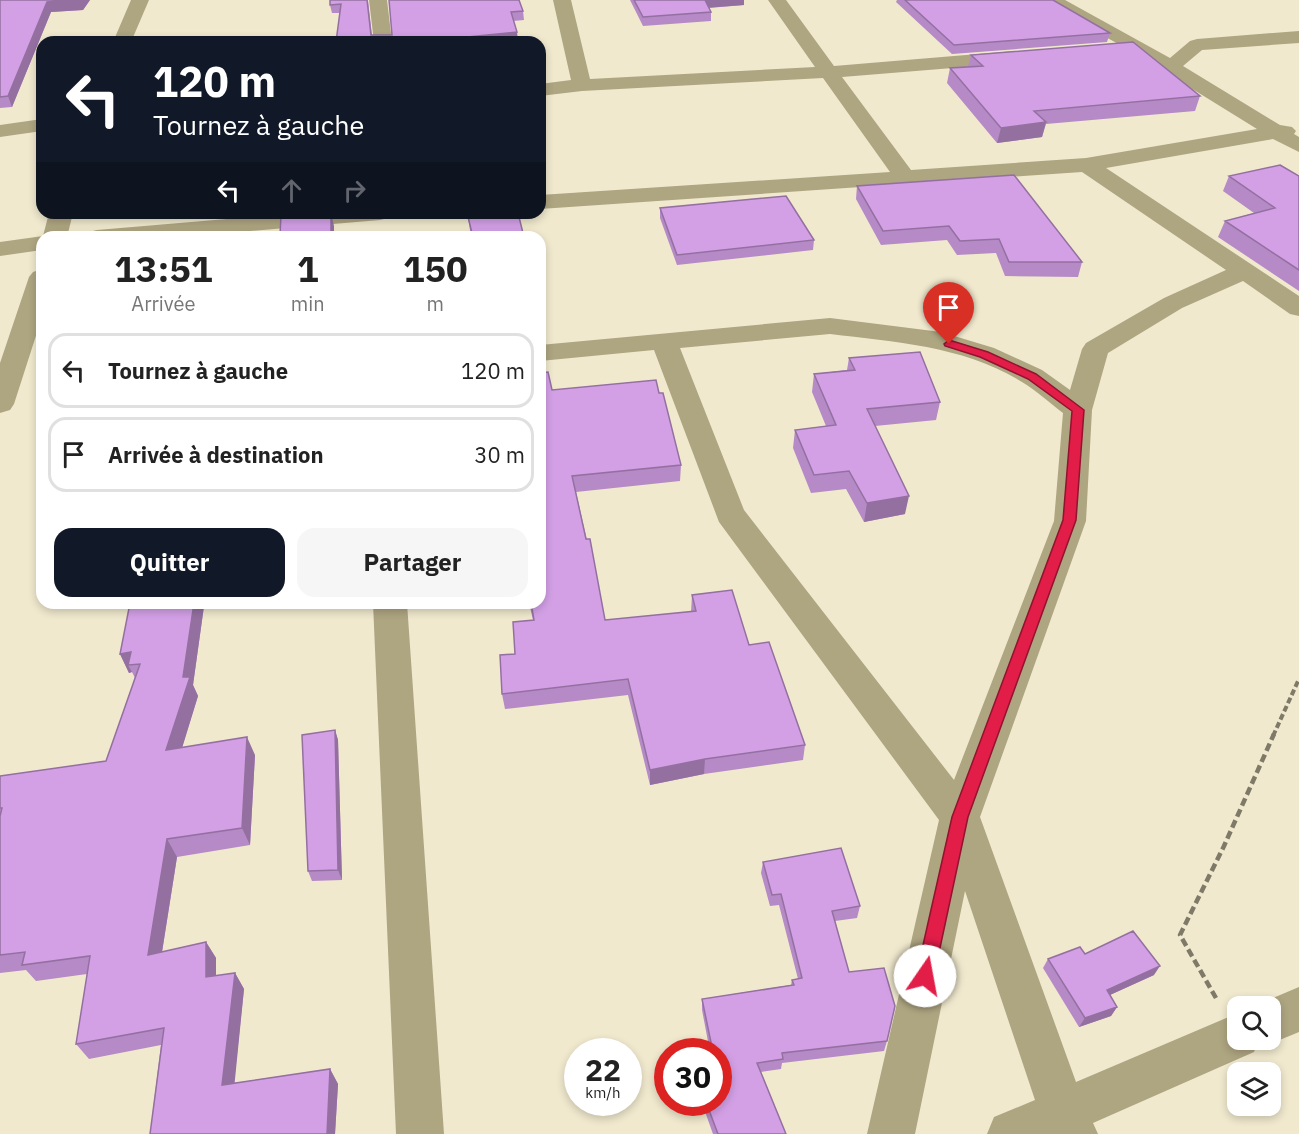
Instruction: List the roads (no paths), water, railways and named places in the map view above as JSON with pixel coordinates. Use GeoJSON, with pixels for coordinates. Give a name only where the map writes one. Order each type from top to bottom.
{"type":"FeatureCollection","features":[{"type":"Feature","properties":{"kind":"street"},"geometry":{"type":"LineString","coordinates":[[125,36],[140,0]]}},
{"type":"Feature","properties":{"kind":"street"},"geometry":{"type":"LineString","coordinates":[[378,0],[382,36]]}},
{"type":"Feature","properties":{"kind":"street"},"geometry":{"type":"LineString","coordinates":[[562,0],[582,85]]}},
{"type":"Feature","properties":{"kind":"street"},"geometry":{"type":"LineString","coordinates":[[777,0],[904,176]]}},
{"type":"Feature","properties":{"kind":"street"},"geometry":{"type":"LineString","coordinates":[[1052,0],[1138,47],[1299,146]]}},
{"type":"Feature","properties":{"kind":"street"},"geometry":{"type":"LineString","coordinates":[[1170,67],[1197,45],[1299,36]]}},
{"type":"Feature","properties":{"kind":"street"},"geometry":{"type":"LineString","coordinates":[[1102,50],[1138,47]]}},
{"type":"Feature","properties":{"kind":"street"},"geometry":{"type":"LineString","coordinates":[[546,89],[582,85],[827,72],[1030,56]]}},
{"type":"Feature","properties":{"kind":"street"},"geometry":{"type":"LineString","coordinates":[[0,131],[36,126]]}},
{"type":"Feature","properties":{"kind":"street"},"geometry":{"type":"LineString","coordinates":[[546,202],[1086,165],[1275,132],[1299,130]]}},
{"type":"Feature","properties":{"kind":"street"},"geometry":{"type":"LineString","coordinates":[[1086,165],[1299,308]]}},
{"type":"Feature","properties":{"kind":"street"},"geometry":{"type":"LineString","coordinates":[[168,231],[309,219]]}},
{"type":"Feature","properties":{"kind":"street"},"geometry":{"type":"LineString","coordinates":[[0,249],[36,244]]}},
{"type":"Feature","properties":{"kind":"street"},"geometry":{"type":"LineString","coordinates":[[891,1134],[960,817],[1070,520],[1078,410],[1096,349],[1173,303],[1245,271]]}},
{"type":"Feature","properties":{"kind":"street"},"geometry":{"type":"LineString","coordinates":[[0,404],[36,295]]}},
{"type":"Feature","properties":{"kind":"street"},"geometry":{"type":"LineString","coordinates":[[546,352],[830,326],[932,338],[984,354],[1032,376],[1078,410]]}},
{"type":"Feature","properties":{"kind":"street"},"geometry":{"type":"LineString","coordinates":[[664,341],[730,514],[960,817],[1068,1122]]}},
{"type":"Feature","properties":{"kind":"street"},"geometry":{"type":"LineString","coordinates":[[390,609],[420,1134]]}},
{"type":"Feature","properties":{"kind":"street"},"geometry":{"type":"LineString","coordinates":[[1281,1017],[1299,1010]]}},
{"type":"Feature","properties":{"kind":"street"},"geometry":{"type":"LineString","coordinates":[[1011,1134],[1068,1122],[1227,1021]]}}]}
